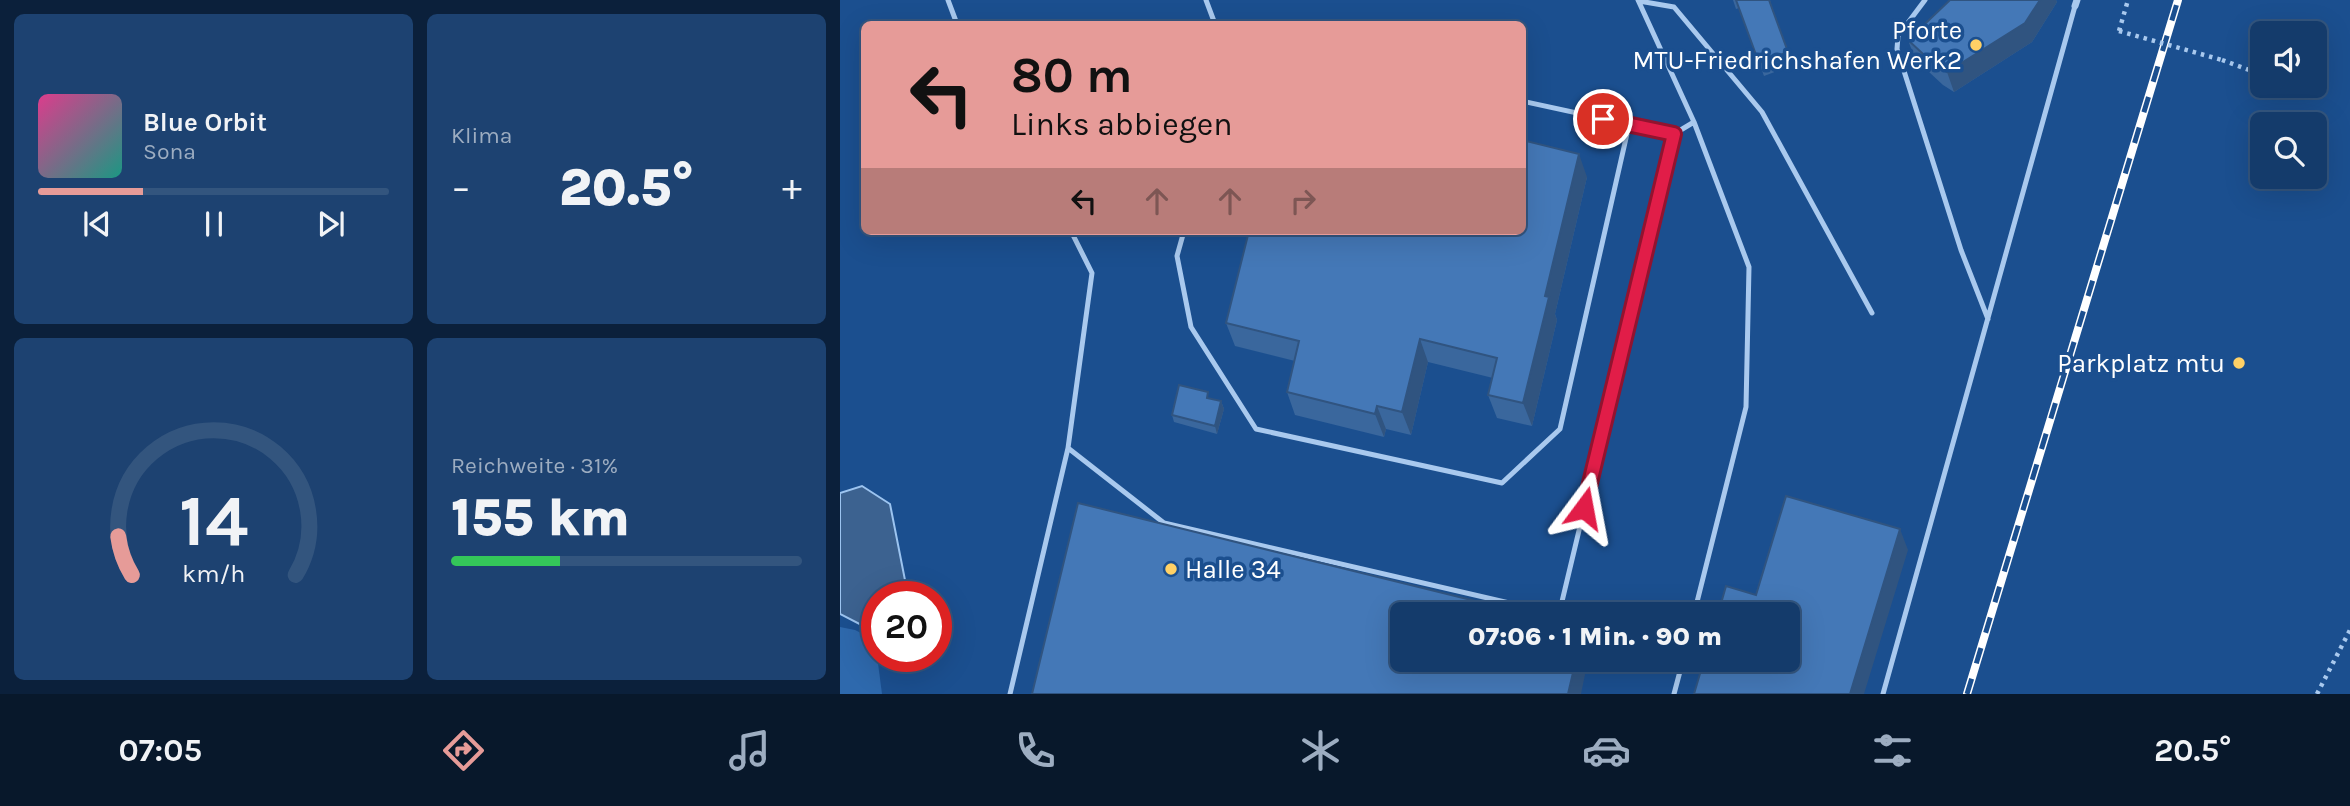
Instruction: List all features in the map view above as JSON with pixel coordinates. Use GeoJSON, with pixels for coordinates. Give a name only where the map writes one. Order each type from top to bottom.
{"type":"FeatureCollection","features":[{"type":"Feature","properties":{"kind":"lane"},"geometry":{"type":"LineString","coordinates":[[948,0],[956,21]]}},
{"type":"Feature","properties":{"kind":"lane"},"geometry":{"type":"LineString","coordinates":[[1206,0],[1214,21]]}},
{"type":"Feature","properties":{"kind":"lane"},"geometry":{"type":"LineString","coordinates":[[1639,0],[1694,122],[1748,267],[1746,407],[1697,602]]}},
{"type":"Feature","properties":{"kind":"lane"},"geometry":{"type":"LineString","coordinates":[[1639,0],[1674,8],[1762,112],[1872,313]]}},
{"type":"Feature","properties":{"kind":"lane"},"geometry":{"type":"LineString","coordinates":[[1925,0],[1898,36],[1897,49],[1961,250],[1988,319]]}},
{"type":"Feature","properties":{"kind":"lane"},"geometry":{"type":"LineString","coordinates":[[1883,694],[2076,3]]}},
{"type":"Feature","properties":{"kind":"lane"},"geometry":{"type":"LineString","coordinates":[[1526,102],[1674,134],[1694,122]]}},
{"type":"Feature","properties":{"kind":"lane"},"geometry":{"type":"LineString","coordinates":[[1183,235],[1177,256],[1191,327],[1256,429],[1502,482],[1559,429],[1629,125]]}},
{"type":"Feature","properties":{"kind":"lane"},"geometry":{"type":"LineString","coordinates":[[1561,602],[1674,134]]}},
{"type":"Feature","properties":{"kind":"lane"},"geometry":{"type":"LineString","coordinates":[[1010,694],[1068,448],[1092,273],[1074,235]]}},
{"type":"Feature","properties":{"kind":"lane"},"geometry":{"type":"LineString","coordinates":[[1068,448],[1164,523],[1506,602]]}},
{"type":"Feature","properties":{"kind":"lane"},"geometry":{"type":"LineString","coordinates":[[1674,694],[1679,672]]}},
{"type":"Feature","properties":{"kind":"path"},"geometry":{"type":"LineString","coordinates":[[2128,0],[2119,31],[2250,70]]}},
{"type":"Feature","properties":{"kind":"path"},"geometry":{"type":"LineString","coordinates":[[2317,694],[2350,630]]}},
{"type":"Feature","properties":{"kind":"shaded area"},"geometry":{"type":"Polygon","coordinates":[[[862,486],[890,504],[905,580],[861,581],[861,625],[840,614],[840,493],[862,486]]]}},
{"type":"Feature","properties":{"kind":"shaded area"},"geometry":{"type":"Polygon","coordinates":[[[840,627],[861,633],[861,672],[879,672],[882,694],[840,694],[840,627]]]}},
{"type":"Feature","properties":{"kind":"building"},"geometry":{"type":"Polygon","coordinates":[[[1736,0],[1769,0],[1788,52],[1759,63],[1736,0]]]}},
{"type":"Feature","properties":{"kind":"building"},"geometry":{"type":"Polygon","coordinates":[[[1950,0],[2040,0],[2025,23],[1947,72],[1936,66],[1908,40],[1950,0]]]}},
{"type":"Feature","properties":{"kind":"building"},"geometry":{"type":"Polygon","coordinates":[[[1526,141],[1579,154],[1545,296],[1549,297],[1523,403],[1488,395],[1497,358],[1420,339],[1402,412],[1377,406],[1375,414],[1287,392],[1299,341],[1226,323],[1248,235],[1526,235],[1526,141]]]}},
{"type":"Feature","properties":{"kind":"building"},"geometry":{"type":"Polygon","coordinates":[[[1179,385],[1208,392],[1207,398],[1221,401],[1215,426],[1172,415],[1179,385]]]}},
{"type":"Feature","properties":{"kind":"building"},"geometry":{"type":"Polygon","coordinates":[[[1786,496],[1900,529],[1850,694],[1694,694],[1700,672],[1800,672],[1800,602],[1721,602],[1726,586],[1756,595],[1786,496]]]}},
{"type":"Feature","properties":{"kind":"building","name":"Halle 34"},"geometry":{"type":"Polygon","coordinates":[[[1078,503],[1479,602],[1390,602],[1390,672],[1573,672],[1568,694],[1032,694],[1078,503]]]}},
{"type":"Feature","properties":{"kind":"railway"},"geometry":{"type":"LineString","coordinates":[[1967,694],[2178,0]]}},
{"type":"Feature","properties":{"kind":"place","name":"Pforte MTU-Friedrichshafen Werk2"},"geometry":{"type":"Point","coordinates":[1976,45]}},
{"type":"Feature","properties":{"kind":"place","name":"Parkplatz mtu"},"geometry":{"type":"Point","coordinates":[2239,363]}},
{"type":"Feature","properties":{"kind":"place","name":"Halle 34"},"geometry":{"type":"Point","coordinates":[1171,569]}},
{"type":"Feature","properties":{"kind":"route"},"geometry":{"type":"LineString","coordinates":[[1584,508],[1674,134],[1603,119]]}}]}
